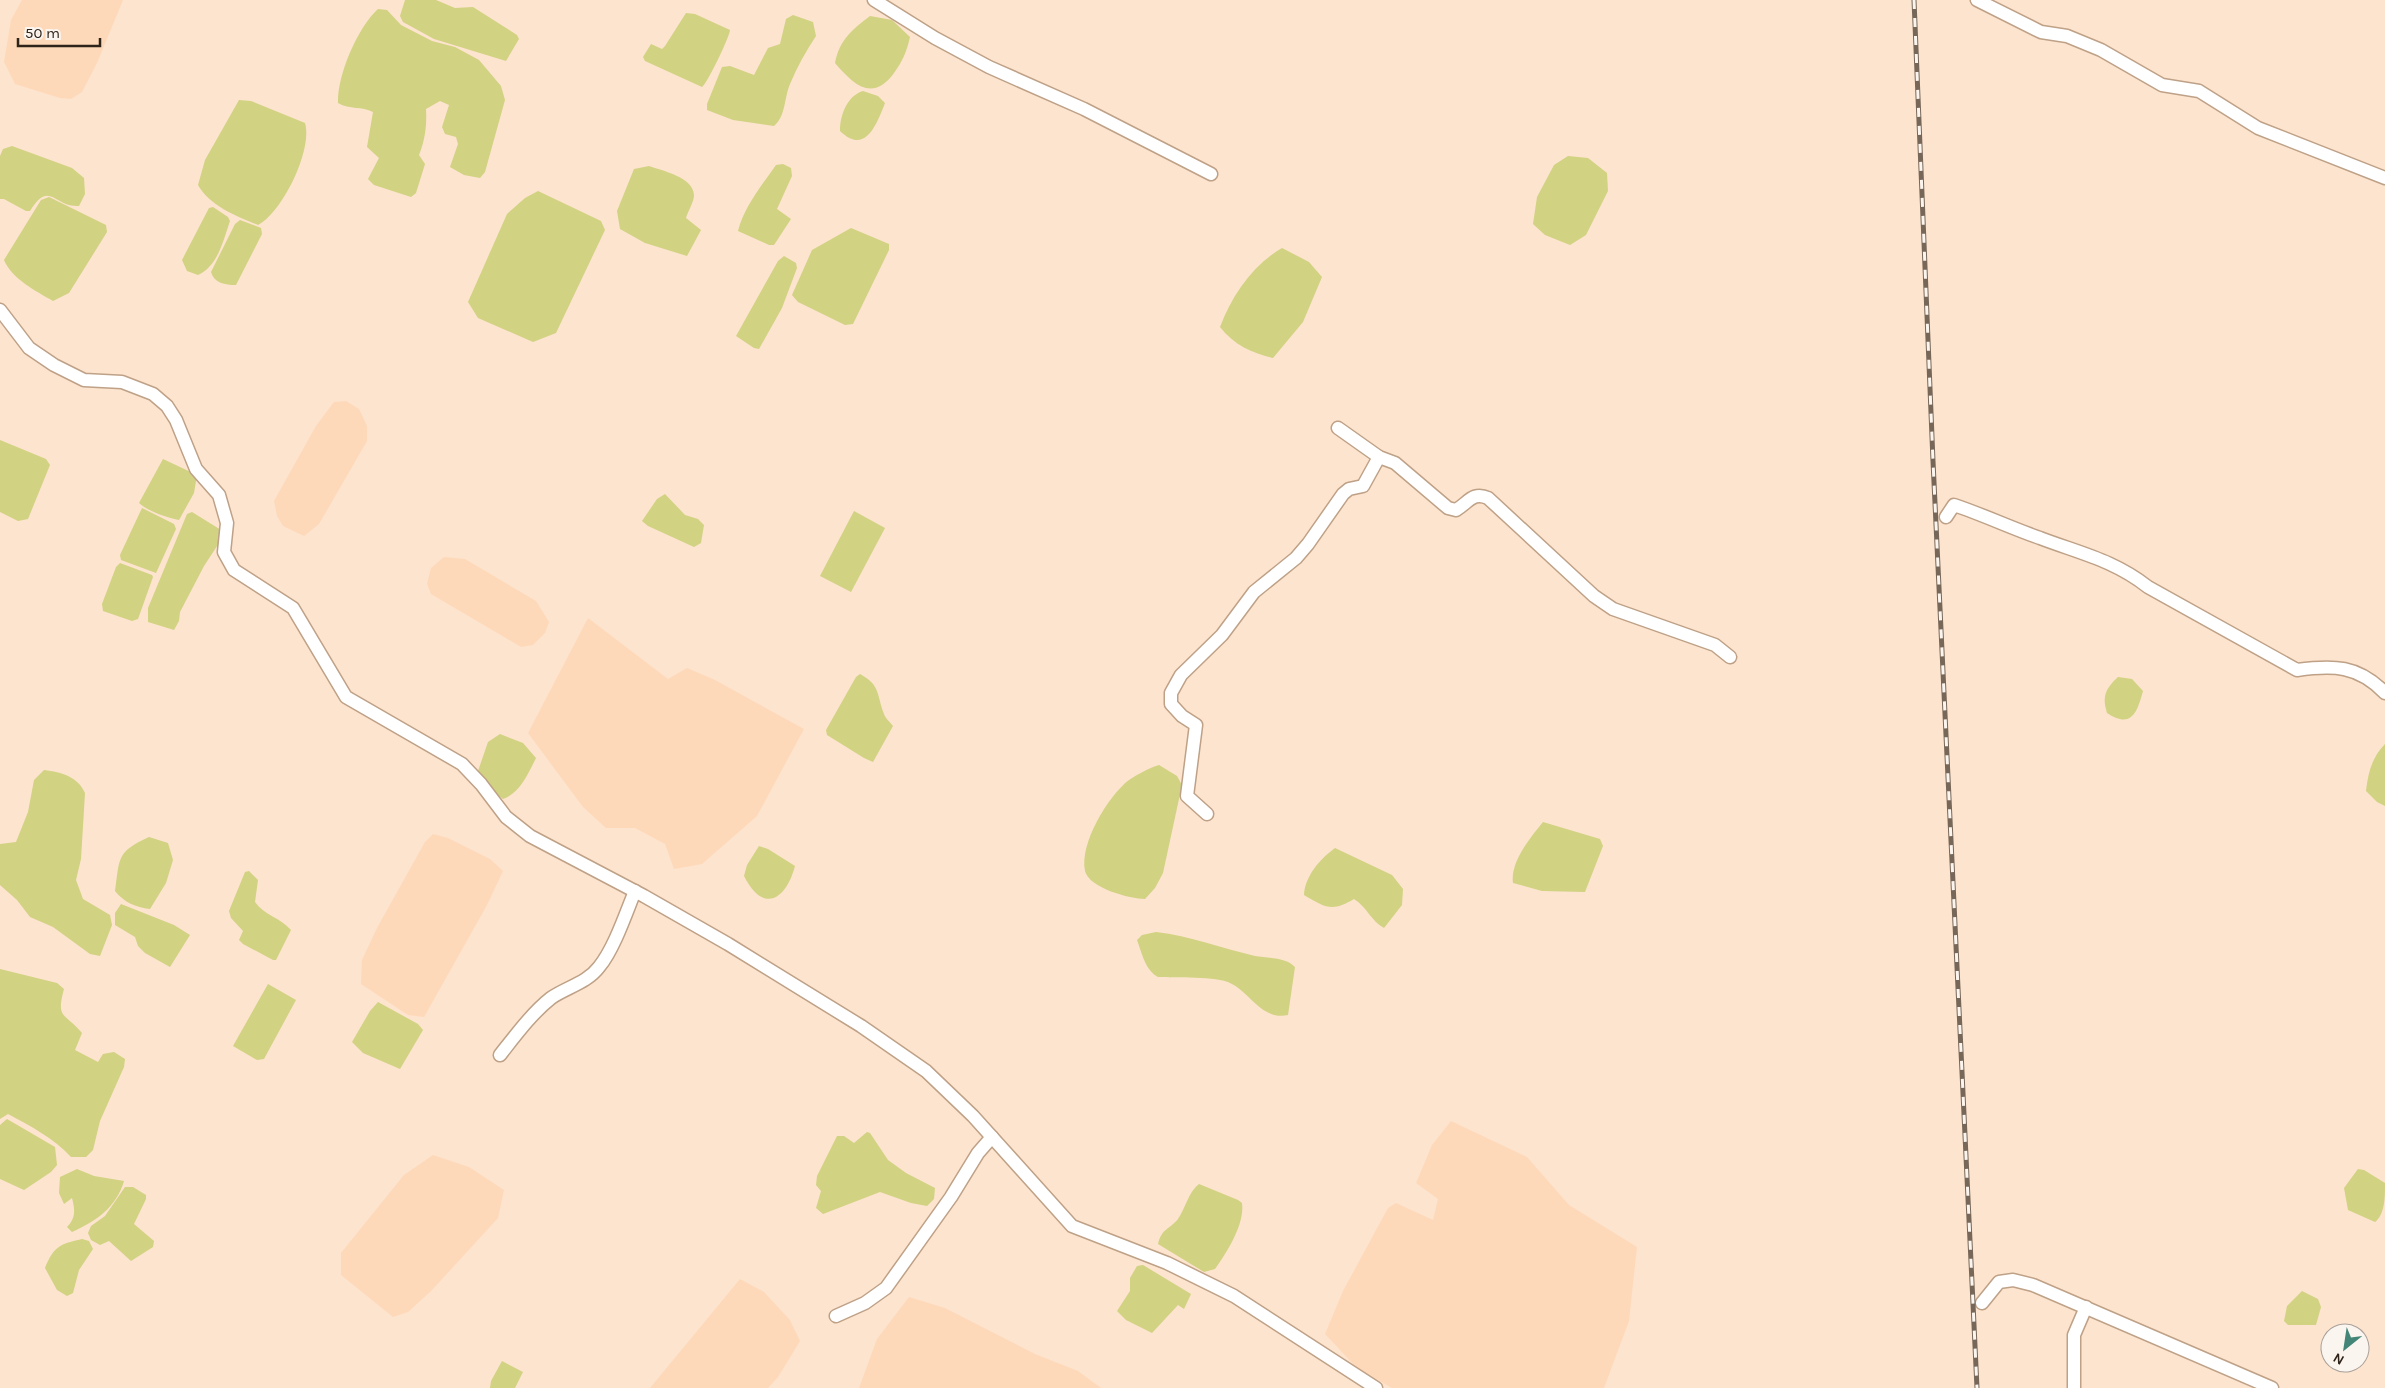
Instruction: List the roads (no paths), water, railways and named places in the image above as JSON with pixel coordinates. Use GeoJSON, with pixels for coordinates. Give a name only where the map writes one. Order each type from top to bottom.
{"type":"FeatureCollection","features":[{"type":"Feature","properties":{"kind":"street"},"geometry":{"type":"LineString","coordinates":[[874,0],[935,38],[989,67],[1092,113],[1211,174]]}},
{"type":"Feature","properties":{"kind":"street"},"geometry":{"type":"LineString","coordinates":[[1977,0],[2041,32],[2067,36],[2102,50],[2162,85],[2199,91],[2258,128],[2385,178]]}},
{"type":"Feature","properties":{"kind":"street"},"geometry":{"type":"LineString","coordinates":[[0,310],[29,348],[54,365],[84,380],[122,382],[153,394],[168,406],[176,420],[196,469],[219,495],[227,523],[224,552],[234,570],[293,608],[346,697],[462,764],[481,784],[506,817],[530,836],[635,891],[728,944],[926,1071],[992,1137],[1072,1226],[1167,1263],[1234,1296],[1376,1388]]}},
{"type":"Feature","properties":{"kind":"street"},"geometry":{"type":"LineString","coordinates":[[1338,428],[1379,457],[1395,463],[1448,508],[1456,510],[1465,505],[1473,496],[1480,494],[1488,498],[1594,596],[1613,609],[1715,645],[1730,657]]}},
{"type":"Feature","properties":{"kind":"street"},"geometry":{"type":"LineString","coordinates":[[1207,814],[1186,796],[1196,725],[1182,716],[1171,704],[1171,693],[1181,675],[1222,635],[1254,592],[1296,558],[1343,494],[1349,489],[1363,486],[1379,457]]}},
{"type":"Feature","properties":{"kind":"street"},"geometry":{"type":"LineString","coordinates":[[1946,517],[1954,505],[1993,518],[2050,542],[2087,553],[2130,573],[2148,587],[2297,670],[2323,666],[2347,668],[2376,684],[2385,693]]}},
{"type":"Feature","properties":{"kind":"street"},"geometry":{"type":"LineString","coordinates":[[500,1054],[514,1036],[551,998],[588,979],[600,967],[624,920],[635,891]]}},
{"type":"Feature","properties":{"kind":"street"},"geometry":{"type":"LineString","coordinates":[[836,1316],[865,1303],[886,1288],[951,1196],[978,1153],[992,1137]]}},
{"type":"Feature","properties":{"kind":"street"},"geometry":{"type":"LineString","coordinates":[[1982,1303],[1999,1282],[2013,1280],[2033,1284],[2160,1341],[2272,1388]]}},
{"type":"Feature","properties":{"kind":"street"},"geometry":{"type":"LineString","coordinates":[[2074,1388],[2074,1335],[2086,1307]]}},
{"type":"Feature","properties":{"kind":"railway"},"geometry":{"type":"LineString","coordinates":[[1914,0],[1933,461],[1977,1388]]}}]}
